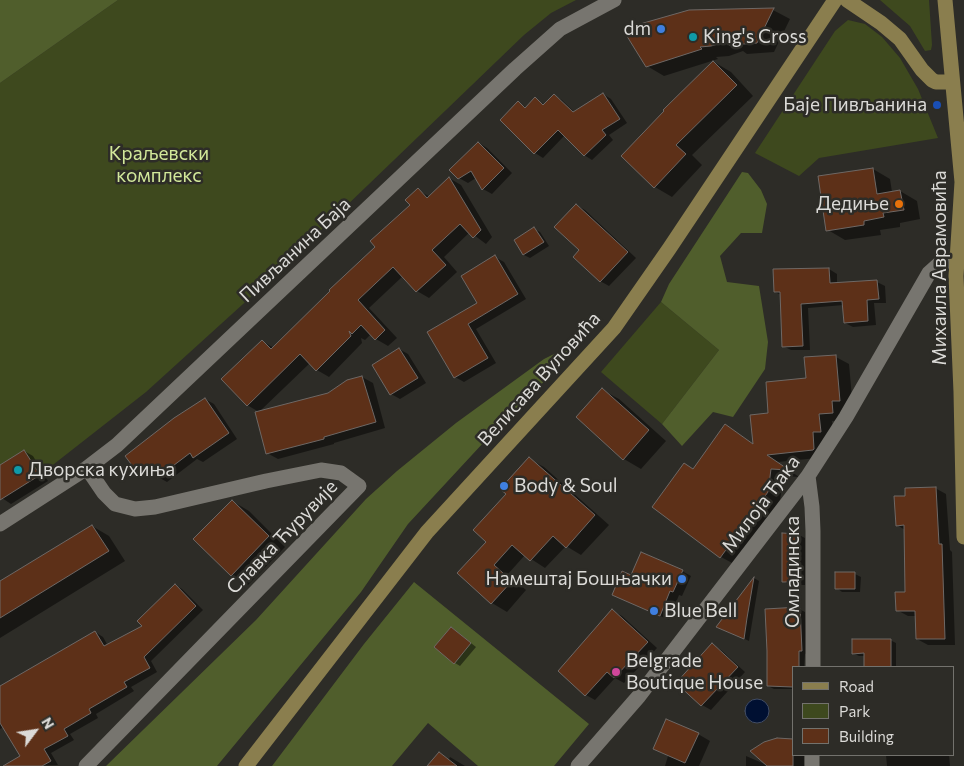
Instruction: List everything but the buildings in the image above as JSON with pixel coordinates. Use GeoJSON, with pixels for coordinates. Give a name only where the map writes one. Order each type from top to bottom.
{"type":"FeatureCollection","features":[{"type":"Feature","properties":{"kind":"street","name":"Пивљанина Баја"},"geometry":{"type":"LineString","coordinates":[[0,524],[87,468],[125,438],[515,68],[560,29],[614,0]]}},
{"type":"Feature","properties":{"kind":"street","name":"Велисава Вуловића"},"geometry":{"type":"LineString","coordinates":[[246,766],[427,532],[614,328],[835,0]]}},
{"type":"Feature","properties":{"kind":"street"},"geometry":{"type":"LineString","coordinates":[[847,0],[881,23],[900,39],[922,70],[932,80],[936,82],[952,82]]}},
{"type":"Feature","properties":{"kind":"street","name":"Михаила Аврамовића"},"geometry":{"type":"LineString","coordinates":[[945,0],[962,182],[957,290],[963,392],[964,536]]}},
{"type":"Feature","properties":{"kind":"street","name":"Милоја Ђака"},"geometry":{"type":"LineString","coordinates":[[578,766],[639,696],[808,476],[846,416],[923,281],[939,264],[958,258]]}},
{"type":"Feature","properties":{"kind":"street","name":"Славка Ћурувије"},"geometry":{"type":"LineString","coordinates":[[86,766],[359,486],[341,473],[320,470],[155,507],[135,509],[115,504],[104,493],[87,468]]}},
{"type":"Feature","properties":{"kind":"street","name":"Омладинска"},"geometry":{"type":"LineString","coordinates":[[808,476],[814,531],[813,666]]}},
{"type":"Feature","properties":{"kind":"green space"},"geometry":{"type":"Polygon","coordinates":[[[0,0],[118,0],[0,83],[0,0]]]}},
{"type":"Feature","properties":{"kind":"green space","name":"Краљевски комплекс"},"geometry":{"type":"Polygon","coordinates":[[[118,0],[576,0],[551,13],[524,35],[264,285],[146,392],[40,475],[0,500],[0,83],[118,0]]]}},
{"type":"Feature","properties":{"kind":"green space"},"geometry":{"type":"Polygon","coordinates":[[[880,0],[929,0],[931,50],[925,51],[910,26],[880,0]]]}},
{"type":"Feature","properties":{"kind":"green space"},"geometry":{"type":"Polygon","coordinates":[[[848,20],[865,24],[882,37],[900,58],[918,89],[938,138],[819,158],[799,176],[755,153],[835,31],[848,20]]]}},
{"type":"Feature","properties":{"kind":"green space"},"geometry":{"type":"Polygon","coordinates":[[[742,172],[748,173],[761,190],[767,204],[762,233],[741,233],[720,256],[727,282],[759,286],[768,342],[765,369],[733,417],[713,412],[682,446],[662,424],[719,350],[661,302],[669,284],[742,172]]]}},
{"type":"Feature","properties":{"kind":"green space"},"geometry":{"type":"Polygon","coordinates":[[[661,302],[719,350],[662,424],[601,372],[661,302]]]}},
{"type":"Feature","properties":{"kind":"green space"},"geometry":{"type":"Polygon","coordinates":[[[569,351],[563,362],[528,398],[507,414],[497,428],[408,524],[361,592],[217,766],[106,766],[256,620],[366,499],[397,471],[456,423],[544,359],[558,352],[569,351]]]}},
{"type":"Feature","properties":{"kind":"green space"},"geometry":{"type":"Polygon","coordinates":[[[414,582],[589,724],[554,766],[478,766],[428,723],[392,766],[272,766],[364,644],[414,582]]]}},
{"type":"Feature","properties":{"kind":"water"},"geometry":{"type":"Polygon","coordinates":[[[757,699],[765,703],[769,711],[765,719],[757,723],[749,719],[745,711],[749,703],[757,699]]]}},
{"type":"Feature","properties":{"kind":"place","name":"dm"},"geometry":{"type":"Point","coordinates":[661,29]}},
{"type":"Feature","properties":{"kind":"place","name":"King's Cross"},"geometry":{"type":"Point","coordinates":[693,37]}},
{"type":"Feature","properties":{"kind":"place","name":"Баје Пивљанина"},"geometry":{"type":"Point","coordinates":[937,105]}},
{"type":"Feature","properties":{"kind":"place","name":"Дедиње"},"geometry":{"type":"Point","coordinates":[899,204]}},
{"type":"Feature","properties":{"kind":"place","name":"Дворска кухиња"},"geometry":{"type":"Point","coordinates":[18,470]}},
{"type":"Feature","properties":{"kind":"place","name":"Body & Soul"},"geometry":{"type":"Point","coordinates":[504,486]}},
{"type":"Feature","properties":{"kind":"place","name":"Намештај Бошњачки"},"geometry":{"type":"Point","coordinates":[682,579]}},
{"type":"Feature","properties":{"kind":"place","name":"Blue Bell"},"geometry":{"type":"Point","coordinates":[654,611]}},
{"type":"Feature","properties":{"kind":"place","name":"Belgrade Boutique House"},"geometry":{"type":"Point","coordinates":[616,672]}}]}
